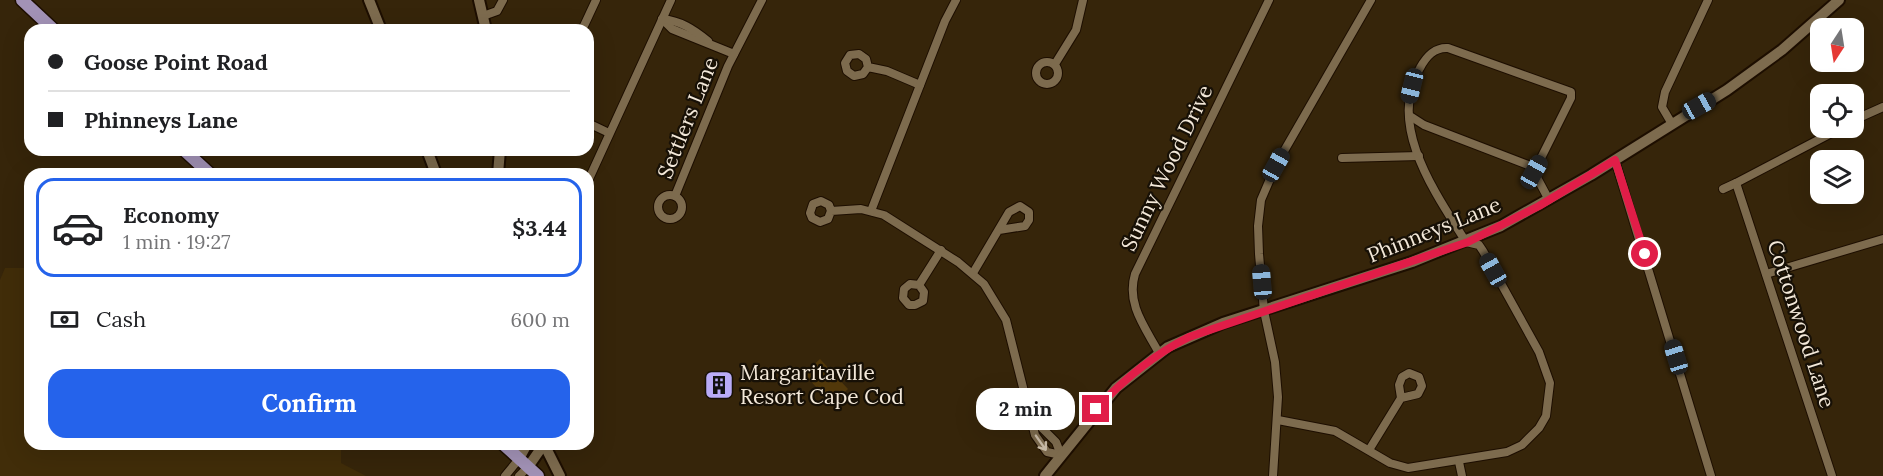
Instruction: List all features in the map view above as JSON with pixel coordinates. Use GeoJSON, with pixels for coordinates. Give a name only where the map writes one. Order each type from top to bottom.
{"type":"FeatureCollection","features":[{"type":"Feature","properties":{"kind":"main road"},"geometry":{"type":"LineString","coordinates":[[22,0],[48,24]]}},
{"type":"Feature","properties":{"kind":"main road"},"geometry":{"type":"LineString","coordinates":[[369,0],[379,24]]}},
{"type":"Feature","properties":{"kind":"main road"},"geometry":{"type":"LineString","coordinates":[[479,0],[485,24]]}},
{"type":"Feature","properties":{"kind":"main road","name":"Phinneys Lane"},"geometry":{"type":"LineString","coordinates":[[1045,476],[1116,388],[1159,353],[1199,332],[1466,242],[1549,200],[1759,67],[1839,0]]}},
{"type":"Feature","properties":{"kind":"main road"},"geometry":{"type":"LineString","coordinates":[[190,156],[204,168]]}},
{"type":"Feature","properties":{"kind":"main road"},"geometry":{"type":"LineString","coordinates":[[509,450],[522,467],[538,476]]}},
{"type":"Feature","properties":{"kind":"main road"},"geometry":{"type":"LineString","coordinates":[[522,467],[526,450]]}},
{"type":"Feature","properties":{"kind":"main road"},"geometry":{"type":"LineString","coordinates":[[522,467],[538,450]]}},
{"type":"Feature","properties":{"kind":"main road"},"geometry":{"type":"LineString","coordinates":[[547,450],[560,476]]}},
{"type":"Feature","properties":{"kind":"street"},"geometry":{"type":"LineString","coordinates":[[483,16],[497,11],[503,0]]}},
{"type":"Feature","properties":{"kind":"street"},"geometry":{"type":"LineString","coordinates":[[585,24],[596,0]]}},
{"type":"Feature","properties":{"kind":"street"},"geometry":{"type":"LineString","coordinates":[[594,168],[671,0]]}},
{"type":"Feature","properties":{"kind":"street","name":"Settlers Lane"},"geometry":{"type":"LineString","coordinates":[[675,196],[734,54],[762,0]]}},
{"type":"Feature","properties":{"kind":"street"},"geometry":{"type":"LineString","coordinates":[[871,211],[945,21],[956,0]]}},
{"type":"Feature","properties":{"kind":"street"},"geometry":{"type":"LineString","coordinates":[[1054,64],[1076,30],[1083,0]]}},
{"type":"Feature","properties":{"kind":"street","name":"Sunny Wood Drive"},"geometry":{"type":"LineString","coordinates":[[1159,353],[1133,301],[1131,290],[1135,274],[1269,0]]}},
{"type":"Feature","properties":{"kind":"street"},"geometry":{"type":"LineString","coordinates":[[1273,476],[1278,420],[1277,375],[1264,311],[1258,231],[1264,191],[1322,83],[1371,0]]}},
{"type":"Feature","properties":{"kind":"street"},"geometry":{"type":"LineString","coordinates":[[1672,124],[1662,107],[1665,92],[1708,0]]}},
{"type":"Feature","properties":{"kind":"street","name":"Settlers Lane"},"geometry":{"type":"LineString","coordinates":[[662,19],[676,20],[693,29],[709,42],[734,54]]}},
{"type":"Feature","properties":{"kind":"street"},"geometry":{"type":"LineString","coordinates":[[1278,420],[1335,431],[1390,463],[1408,468],[1507,453],[1522,445],[1539,428],[1546,416],[1550,394],[1547,370],[1483,251],[1479,245],[1466,242],[1428,179],[1419,156],[1410,117],[1409,99],[1417,74],[1431,53],[1443,48],[1571,92],[1571,98],[1534,172]]}},
{"type":"Feature","properties":{"kind":"street"},"geometry":{"type":"LineString","coordinates":[[868,67],[887,71],[920,86]]}},
{"type":"Feature","properties":{"kind":"street"},"geometry":{"type":"LineString","coordinates":[[1864,116],[1883,107]]}},
{"type":"Feature","properties":{"kind":"street"},"geometry":{"type":"LineString","coordinates":[[1410,117],[1424,125],[1528,165],[1549,200]]}},
{"type":"Feature","properties":{"kind":"street"},"geometry":{"type":"LineString","coordinates":[[594,126],[609,133]]}},
{"type":"Feature","properties":{"kind":"street"},"geometry":{"type":"LineString","coordinates":[[1723,189],[1822,138]]}},
{"type":"Feature","properties":{"kind":"street"},"geometry":{"type":"LineString","coordinates":[[1342,158],[1419,156]]}},
{"type":"Feature","properties":{"kind":"street"},"geometry":{"type":"LineString","coordinates":[[1615,160],[1711,476]]}},
{"type":"Feature","properties":{"kind":"street","name":"Cottonwood Lane"},"geometry":{"type":"LineString","coordinates":[[1736,183],[1832,476]]}},
{"type":"Feature","properties":{"kind":"street"},"geometry":{"type":"LineString","coordinates":[[831,211],[871,211],[884,215],[973,273],[992,294],[1006,320],[1034,420],[1035,435],[1044,449],[1054,455],[1061,455],[1056,442],[1034,420]]}},
{"type":"Feature","properties":{"kind":"street"},"geometry":{"type":"LineString","coordinates":[[973,273],[999,230]]}},
{"type":"Feature","properties":{"kind":"street"},"geometry":{"type":"LineString","coordinates":[[1766,274],[1883,239]]}},
{"type":"Feature","properties":{"kind":"street"},"geometry":{"type":"LineString","coordinates":[[919,285],[941,250]]}},
{"type":"Feature","properties":{"kind":"street"},"geometry":{"type":"LineString","coordinates":[[1370,450],[1401,398]]}},
{"type":"Feature","properties":{"kind":"street"},"geometry":{"type":"LineString","coordinates":[[1459,462],[1462,476]]}},
{"type":"Feature","properties":{"kind":"street"},"geometry":{"type":"LineString","coordinates":[[505,476],[522,467]]}},
{"type":"Feature","properties":{"kind":"shaded area"},"geometry":{"type":"Polygon","coordinates":[[[5,268],[24,268],[24,450],[341,450],[341,463],[366,476],[0,476],[0,280],[5,268]]]}},
{"type":"Feature","properties":{"kind":"shaded area"},"geometry":{"type":"Polygon","coordinates":[[[820,359],[848,389],[832,404],[804,374],[820,359]]]}},
{"type":"Feature","properties":{"kind":"place","name":"Margaritaville Resort Cape Cod"},"geometry":{"type":"Point","coordinates":[719,385]}},
{"type":"Feature","properties":{"kind":"route"},"geometry":{"type":"LineString","coordinates":[[1096,409],[1124,380],[1168,347],[1222,323],[1468,242],[1539,206],[1615,160],[1645,254]]}}]}
